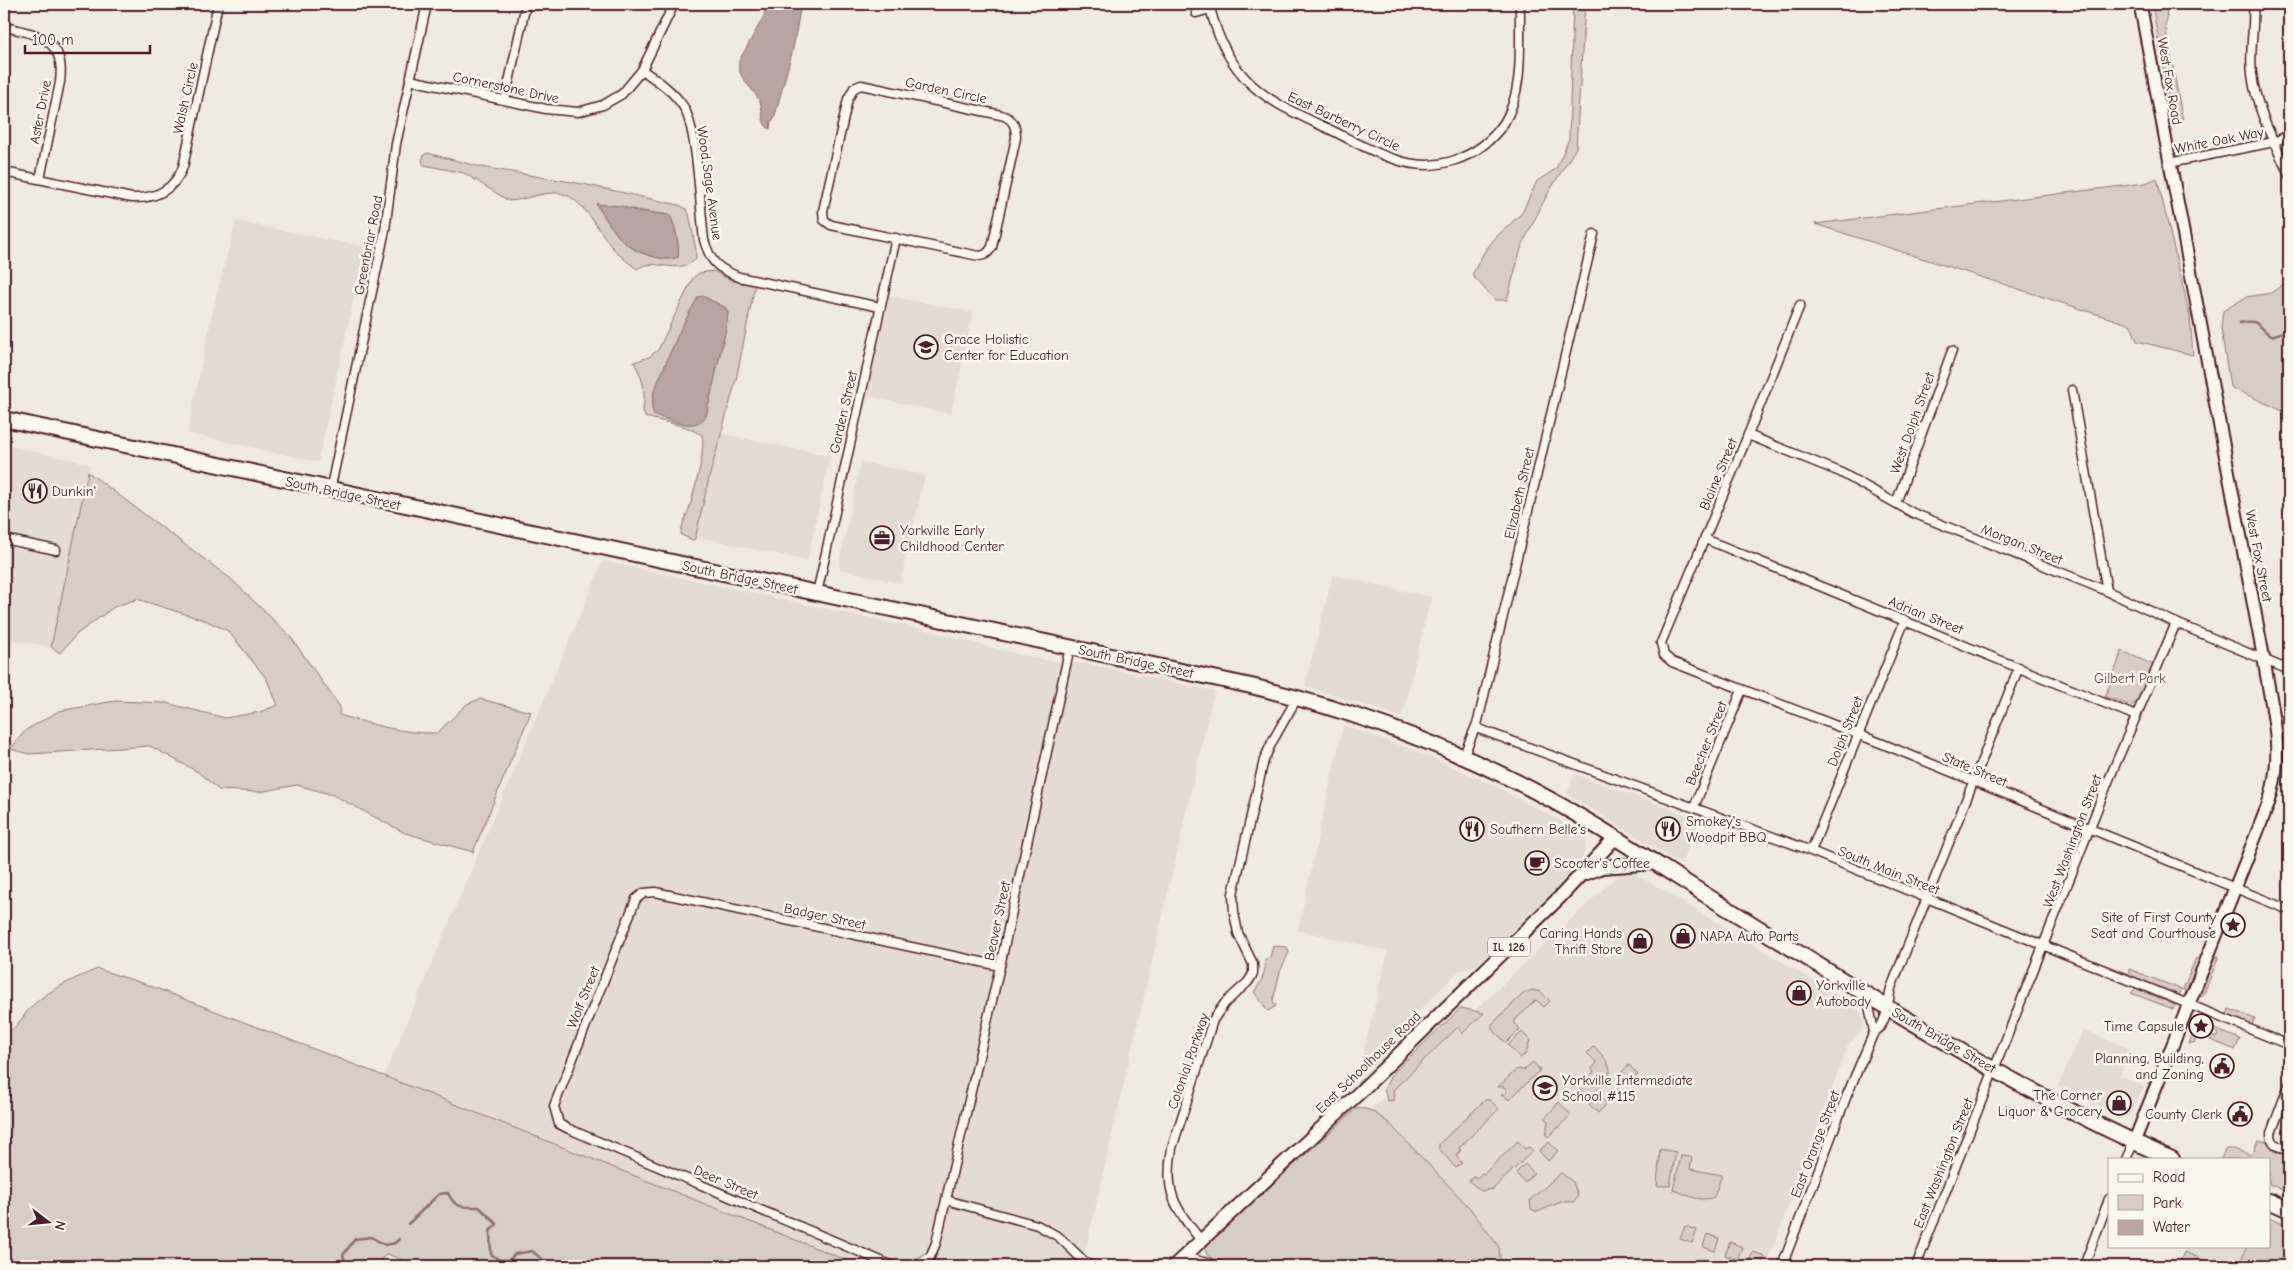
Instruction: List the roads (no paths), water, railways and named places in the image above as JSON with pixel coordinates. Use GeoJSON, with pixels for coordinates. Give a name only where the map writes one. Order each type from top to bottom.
{"type":"FeatureCollection","features":[{"type":"Feature","properties":{"kind":"highway","name":"South Bridge Street"},"geometry":{"type":"LineString","coordinates":[[4,419],[1252,686],[1379,723],[1463,757],[1544,796],[1615,838],[1886,1007],[1995,1070],[2134,1142],[2170,1158]]}},
{"type":"Feature","properties":{"kind":"highway"},"geometry":{"type":"LineString","coordinates":[[2270,1201],[2289,1210]]}},
{"type":"Feature","properties":{"kind":"main road","name":"East Schoolhouse Road"},"geometry":{"type":"LineString","coordinates":[[1174,1266],[1360,1092],[1551,906],[1615,838]]}},
{"type":"Feature","properties":{"kind":"main road","name":"East Schoolhouse Road"},"geometry":{"type":"LineString","coordinates":[[1580,876],[1602,868],[1654,863]]}},
{"type":"Feature","properties":{"kind":"street","name":"Walsh Circle"},"geometry":{"type":"LineString","coordinates":[[4,172],[132,198],[167,195],[183,167],[218,4]]}},
{"type":"Feature","properties":{"kind":"street","name":"Greenbriar Road"},"geometry":{"type":"LineString","coordinates":[[330,490],[385,230],[396,144],[427,4]]}},
{"type":"Feature","properties":{"kind":"street"},"geometry":{"type":"LineString","coordinates":[[505,100],[526,4]]}},
{"type":"Feature","properties":{"kind":"street","name":"Cornerstone Drive"},"geometry":{"type":"LineString","coordinates":[[410,80],[556,111],[590,110],[622,94],[642,70],[674,4]]}},
{"type":"Feature","properties":{"kind":"street","name":"East Barberry Circle"},"geometry":{"type":"LineString","coordinates":[[1196,13],[1209,6],[1228,57],[1259,92],[1291,111],[1387,157],[1419,165],[1433,166],[1456,160],[1480,149],[1504,122],[1517,89],[1520,4]]}},
{"type":"Feature","properties":{"kind":"street","name":"West Fox Road"},"geometry":{"type":"LineString","coordinates":[[2140,4],[2169,163]]}},
{"type":"Feature","properties":{"kind":"street"},"geometry":{"type":"LineString","coordinates":[[2253,4],[2250,45],[2252,75],[2258,106],[2274,142]]}},
{"type":"Feature","properties":{"kind":"street"},"geometry":{"type":"LineString","coordinates":[[4,28],[44,38],[55,50],[63,45]]}},
{"type":"Feature","properties":{"kind":"street","name":"Aster Drive"},"geometry":{"type":"LineString","coordinates":[[40,179],[61,70],[55,50]]}},
{"type":"Feature","properties":{"kind":"street","name":"Wood Sage Avenue"},"geometry":{"type":"LineString","coordinates":[[642,70],[670,90],[684,107],[693,136],[704,240],[710,257],[721,270],[740,277],[880,307]]}},
{"type":"Feature","properties":{"kind":"street","name":"Garden Circle"},"geometry":{"type":"LineString","coordinates":[[861,86],[869,87],[1009,117],[1016,130],[1016,138],[992,247],[987,254],[977,255],[896,238],[831,225],[824,220],[823,211],[848,99],[854,88],[861,86]]}},
{"type":"Feature","properties":{"kind":"street","name":"White Oak Way"},"geometry":{"type":"LineString","coordinates":[[2169,163],[2274,142],[2289,135]]}},
{"type":"Feature","properties":{"kind":"street","name":"White Oak Way"},"geometry":{"type":"LineString","coordinates":[[2274,142],[2289,175]]}},
{"type":"Feature","properties":{"kind":"street","name":"West Fox Street"},"geometry":{"type":"LineString","coordinates":[[2134,1142],[2142,1127],[2188,1004],[2268,805],[2277,770],[2278,750],[2264,660],[2169,163]]}},
{"type":"Feature","properties":{"kind":"street","name":"Elizabeth Street"},"geometry":{"type":"LineString","coordinates":[[1463,757],[1476,728],[1594,234]]}},
{"type":"Feature","properties":{"kind":"street","name":"Garden Street"},"geometry":{"type":"LineString","coordinates":[[817,593],[896,238]]}},
{"type":"Feature","properties":{"kind":"street","name":"Blaine Street"},"geometry":{"type":"LineString","coordinates":[[1661,643],[1706,539],[1800,305]]}},
{"type":"Feature","properties":{"kind":"street","name":"West Dolph Street"},"geometry":{"type":"LineString","coordinates":[[1896,503],[1952,351]]}},
{"type":"Feature","properties":{"kind":"street"},"geometry":{"type":"LineString","coordinates":[[2072,390],[2107,592]]}},
{"type":"Feature","properties":{"kind":"street","name":"Morgan Street"},"geometry":{"type":"LineString","coordinates":[[1748,435],[1840,472],[1913,513],[2107,592],[2289,670]]}},
{"type":"Feature","properties":{"kind":"street"},"geometry":{"type":"LineString","coordinates":[[4,539],[56,550]]}},
{"type":"Feature","properties":{"kind":"street","name":"Adrian Street"},"geometry":{"type":"LineString","coordinates":[[1706,539],[2136,716]]}},
{"type":"Feature","properties":{"kind":"street","name":"Dolph Street"},"geometry":{"type":"LineString","coordinates":[[1811,851],[1904,620]]}},
{"type":"Feature","properties":{"kind":"street","name":"West Washington Street"},"geometry":{"type":"LineString","coordinates":[[1995,1070],[2090,828],[2176,623]]}},
{"type":"Feature","properties":{"kind":"street"},"geometry":{"type":"LineString","coordinates":[[1652,640],[1661,643]]}},
{"type":"Feature","properties":{"kind":"street","name":"State Street"},"geometry":{"type":"LineString","coordinates":[[1661,643],[1664,655],[1672,662],[1857,734],[2289,910]]}},
{"type":"Feature","properties":{"kind":"street","name":"Beaver Street"},"geometry":{"type":"LineString","coordinates":[[946,1200],[1070,647]]}},
{"type":"Feature","properties":{"kind":"street","name":"East Orange Street"},"geometry":{"type":"LineString","coordinates":[[1782,1266],[1844,1103],[1874,1032],[1878,1030],[1883,1022],[1892,988],[1926,899],[1975,782],[2019,667]]}},
{"type":"Feature","properties":{"kind":"street","name":"Beecher Street"},"geometry":{"type":"LineString","coordinates":[[1694,807],[1742,690]]}},
{"type":"Feature","properties":{"kind":"street","name":"Colonial Parkway"},"geometry":{"type":"LineString","coordinates":[[1201,1240],[1177,1210],[1170,1189],[1168,1169],[1172,1148],[1213,1020],[1225,1003],[1248,982],[1252,974],[1253,964],[1238,933],[1233,894],[1264,760],[1297,698]]}},
{"type":"Feature","properties":{"kind":"street","name":"South Main Street"},"geometry":{"type":"LineString","coordinates":[[1476,728],[1811,851],[2289,1045]]}},
{"type":"Feature","properties":{"kind":"street","name":"Badger Street"},"geometry":{"type":"LineString","coordinates":[[644,893],[655,892],[1000,966]]}},
{"type":"Feature","properties":{"kind":"street","name":"Wolf Street"},"geometry":{"type":"LineString","coordinates":[[555,1114],[554,1106],[630,913],[636,899],[644,893]]}},
{"type":"Feature","properties":{"kind":"street"},"geometry":{"type":"LineString","coordinates":[[1867,995],[1874,1032]]}},
{"type":"Feature","properties":{"kind":"street","name":"East Washington Street"},"geometry":{"type":"LineString","coordinates":[[1916,1266],[1995,1070]]}},
{"type":"Feature","properties":{"kind":"street"},"geometry":{"type":"LineString","coordinates":[[2289,1085],[2271,1133],[2271,1139],[2274,1144],[2289,1151]]}},
{"type":"Feature","properties":{"kind":"street","name":"Deer Street"},"geometry":{"type":"LineString","coordinates":[[555,1114],[559,1124],[569,1129],[893,1266]]}},
{"type":"Feature","properties":{"kind":"street"},"geometry":{"type":"LineString","coordinates":[[2126,1158],[2134,1142]]}},
{"type":"Feature","properties":{"kind":"street"},"geometry":{"type":"LineString","coordinates":[[914,1266],[930,1257],[936,1243],[946,1200],[1037,1224],[1059,1237],[1089,1266]]}},
{"type":"Feature","properties":{"kind":"street"},"geometry":{"type":"LineString","coordinates":[[2084,1266],[2108,1204]]}},
{"type":"Feature","properties":{"kind":"street"},"geometry":{"type":"LineString","coordinates":[[1183,1257],[1220,1266]]}},
{"type":"Feature","properties":{"kind":"water"},"geometry":{"type":"Polygon","coordinates":[[[766,4],[801,4],[793,49],[770,129],[765,125],[760,102],[740,73],[739,67],[739,61],[764,16],[766,4]]]}},
{"type":"Feature","properties":{"kind":"water"},"geometry":{"type":"Polygon","coordinates":[[[596,204],[621,206],[636,211],[669,215],[676,235],[678,257],[669,259],[655,257],[634,249],[614,230],[596,204]]]}},
{"type":"Feature","properties":{"kind":"water"},"geometry":{"type":"Polygon","coordinates":[[[702,296],[726,308],[728,313],[726,328],[706,416],[701,421],[695,423],[681,424],[654,414],[652,409],[654,391],[680,330],[698,297],[702,296]]]}},
{"type":"Feature","properties":{"kind":"waterway"},"geometry":{"type":"LineString","coordinates":[[2240,323],[2255,322],[2271,336],[2289,330]]}},
{"type":"Feature","properties":{"kind":"waterway"},"geometry":{"type":"LineString","coordinates":[[408,1224],[439,1194],[448,1193],[454,1202],[460,1206],[479,1207],[497,1224],[490,1231],[491,1254],[499,1260],[509,1260],[515,1254],[532,1251],[543,1260],[557,1266]]}},
{"type":"Feature","properties":{"kind":"waterway"},"geometry":{"type":"LineString","coordinates":[[347,1266],[343,1255],[355,1239],[371,1237],[385,1245],[395,1243],[399,1239]]}},
{"type":"Feature","properties":{"kind":"place","name":"Grace Holistic Center for Education"},"geometry":{"type":"Point","coordinates":[926,347]}},
{"type":"Feature","properties":{"kind":"place","name":"Dunkin'"},"geometry":{"type":"Point","coordinates":[35,491]}},
{"type":"Feature","properties":{"kind":"place","name":"Yorkville Early Childhood Center"},"geometry":{"type":"Point","coordinates":[882,538]}},
{"type":"Feature","properties":{"kind":"place","name":"Southern Belle's"},"geometry":{"type":"Point","coordinates":[1472,829]}},
{"type":"Feature","properties":{"kind":"place","name":"Smokey's Woodpit BBQ"},"geometry":{"type":"Point","coordinates":[1668,829]}},
{"type":"Feature","properties":{"kind":"place","name":"Scooter's Coffee"},"geometry":{"type":"Point","coordinates":[1537,863]}},
{"type":"Feature","properties":{"kind":"place","name":"Site of First County Seat and Courthouse"},"geometry":{"type":"Point","coordinates":[2233,925]}},
{"type":"Feature","properties":{"kind":"place","name":"NAPA Auto Parts"},"geometry":{"type":"Point","coordinates":[1683,936]}},
{"type":"Feature","properties":{"kind":"place","name":"Caring Hands Thrift Store"},"geometry":{"type":"Point","coordinates":[1640,941]}},
{"type":"Feature","properties":{"kind":"place","name":"Yorkville Autobody"},"geometry":{"type":"Point","coordinates":[1799,993]}},
{"type":"Feature","properties":{"kind":"place","name":"Time Capsule"},"geometry":{"type":"Point","coordinates":[2201,1026]}},
{"type":"Feature","properties":{"kind":"place","name":"Planning, Building, and Zoning"},"geometry":{"type":"Point","coordinates":[2222,1066]}},
{"type":"Feature","properties":{"kind":"place","name":"Yorkville Intermediate School #115"},"geometry":{"type":"Point","coordinates":[1545,1088]}},
{"type":"Feature","properties":{"kind":"place","name":"The Corner Liquor & Grocery"},"geometry":{"type":"Point","coordinates":[2119,1103]}},
{"type":"Feature","properties":{"kind":"place","name":"County Clerk"},"geometry":{"type":"Point","coordinates":[2240,1114]}},
{"type":"Feature","properties":{"kind":"park label","name":"Gilbert Park"},"geometry":{"type":"Point","coordinates":[2130,678]}}]}
